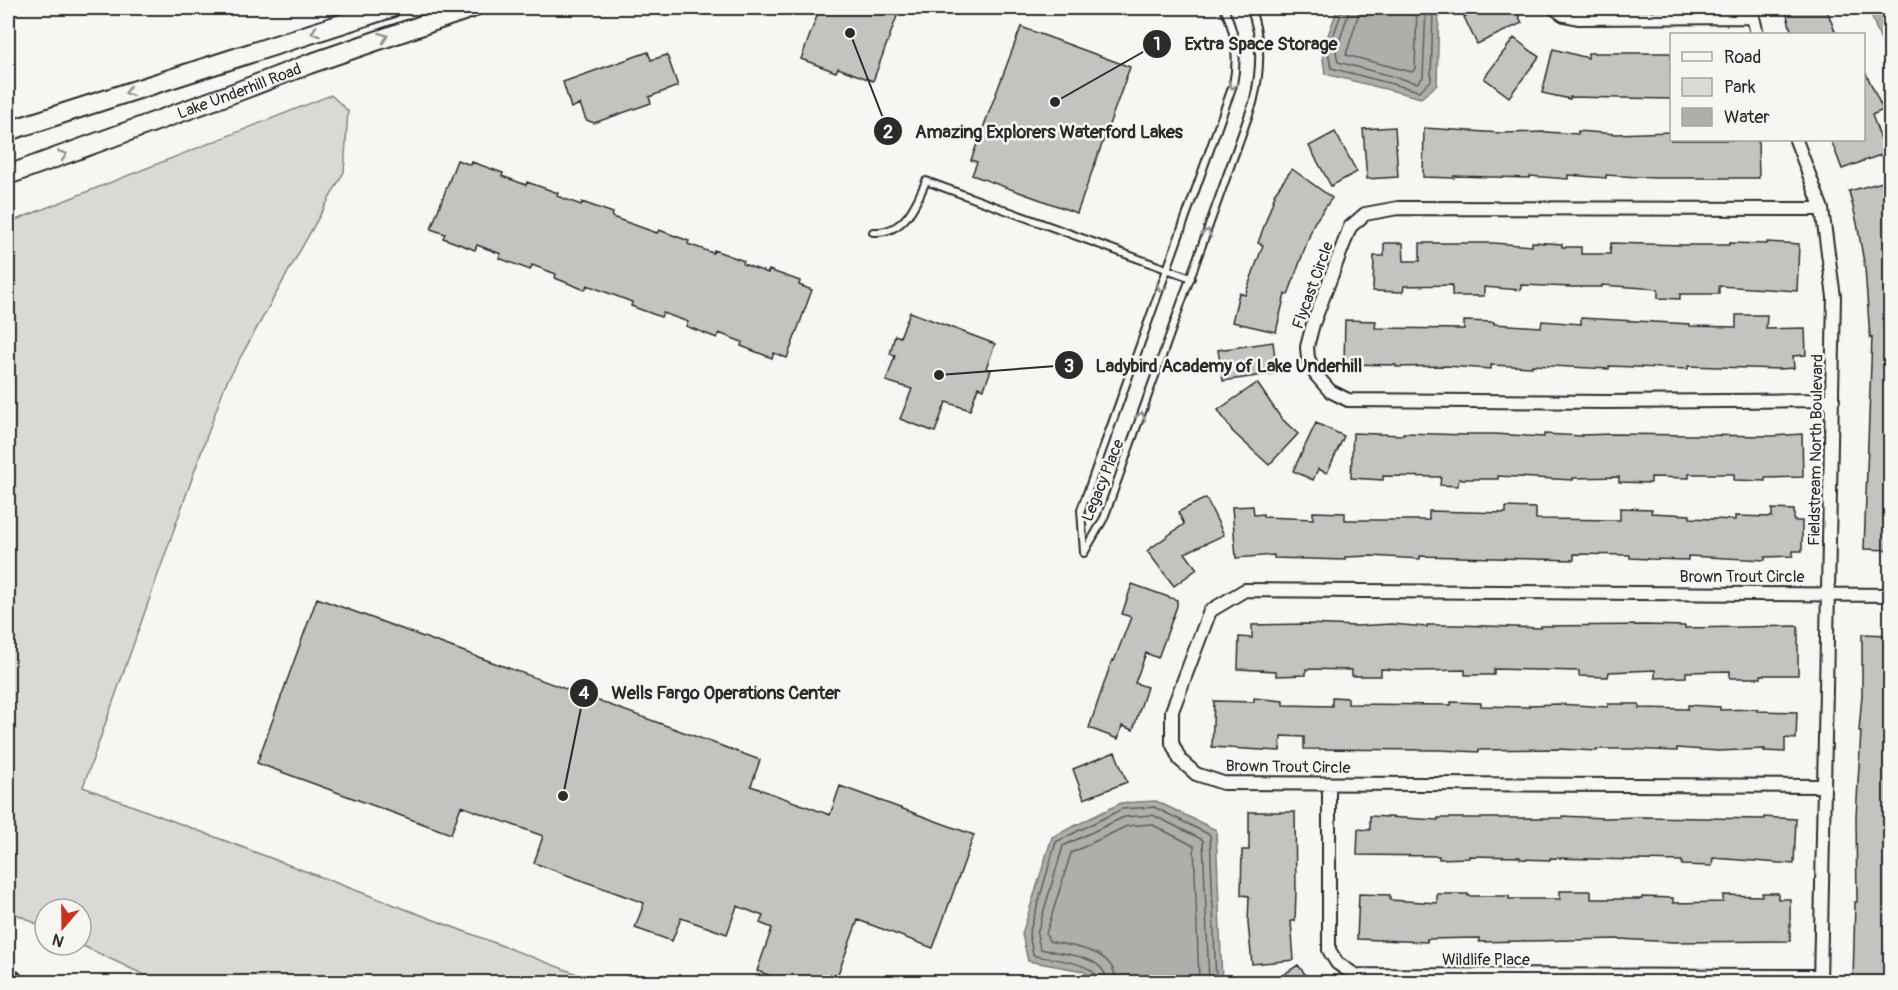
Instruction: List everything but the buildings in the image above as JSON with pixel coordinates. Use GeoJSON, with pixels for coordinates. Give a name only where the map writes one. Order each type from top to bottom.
{"type":"FeatureCollection","features":[{"type":"Feature","properties":{"kind":"street","name":"Lake Underhill Road"},"geometry":{"type":"LineString","coordinates":[[8,131],[390,8]]}},
{"type":"Feature","properties":{"kind":"street","name":"Lake Underhill Road"},"geometry":{"type":"LineString","coordinates":[[8,175],[320,60],[472,8]]}},
{"type":"Feature","properties":{"kind":"street"},"geometry":{"type":"LineString","coordinates":[[1554,8],[1564,15],[1578,18],[1752,12],[1757,33]]}},
{"type":"Feature","properties":{"kind":"street","name":"Fieldstream North Boulevard"},"geometry":{"type":"LineString","coordinates":[[1796,141],[1822,209],[1834,297],[1820,979]]}},
{"type":"Feature","properties":{"kind":"street","name":"Flycast Circle"},"geometry":{"type":"LineString","coordinates":[[1822,209],[1398,208],[1365,214],[1350,227],[1313,324],[1307,347],[1308,358],[1316,375],[1330,391],[1348,400],[1606,402],[1833,400]]}},
{"type":"Feature","properties":{"kind":"street","name":"Brown Trout Circle"},"geometry":{"type":"LineString","coordinates":[[1824,786],[1222,783],[1196,774],[1180,760],[1172,743],[1172,711],[1210,611],[1245,590],[1890,595]]}},
{"type":"Feature","properties":{"kind":"street","name":"Wildlife Place"},"geometry":{"type":"LineString","coordinates":[[1329,784],[1329,950],[1337,963],[1355,975],[1589,979],[1820,979]]}},
{"type":"Feature","properties":{"kind":"lane","name":"Legacy Place"},"geometry":{"type":"LineString","coordinates":[[1224,8],[1231,24],[1235,47],[1236,65],[1233,85],[1081,510],[1084,553],[1104,518],[1255,94],[1260,52],[1256,26],[1250,8]]}},
{"type":"Feature","properties":{"kind":"lane"},"geometry":{"type":"LineString","coordinates":[[873,232],[883,231],[903,222],[916,205],[926,181],[1191,278]]}},
{"type":"Feature","properties":{"kind":"green space"},"geometry":{"type":"Polygon","coordinates":[[[331,95],[348,111],[344,172],[225,385],[83,787],[598,982],[159,982],[93,951],[93,897],[33,897],[33,922],[8,910],[8,223],[331,95]]]}},
{"type":"Feature","properties":{"kind":"water"},"geometry":{"type":"Polygon","coordinates":[[[1338,8],[1439,8],[1437,85],[1421,98],[1325,74],[1322,51],[1338,8]]]}},
{"type":"Feature","properties":{"kind":"water"},"geometry":{"type":"Polygon","coordinates":[[[1868,8],[1890,8],[1890,62],[1868,8]]]}},
{"type":"Feature","properties":{"kind":"water"},"geometry":{"type":"Polygon","coordinates":[[[1156,801],[1216,830],[1222,982],[1096,982],[1083,971],[1028,961],[1022,934],[1052,837],[1121,803],[1156,801]]]}},
{"type":"Feature","properties":{"kind":"place","name":"Amazing Explorers Waterford Lakes"},"geometry":{"type":"Point","coordinates":[850,33]}},
{"type":"Feature","properties":{"kind":"place","name":"Extra Space Storage"},"geometry":{"type":"Point","coordinates":[1055,102]}},
{"type":"Feature","properties":{"kind":"place","name":"Ladybird Academy of Lake Underhill"},"geometry":{"type":"Point","coordinates":[939,375]}},
{"type":"Feature","properties":{"kind":"place","name":"Wells Fargo Operations Center"},"geometry":{"type":"Point","coordinates":[563,796]}}]}
